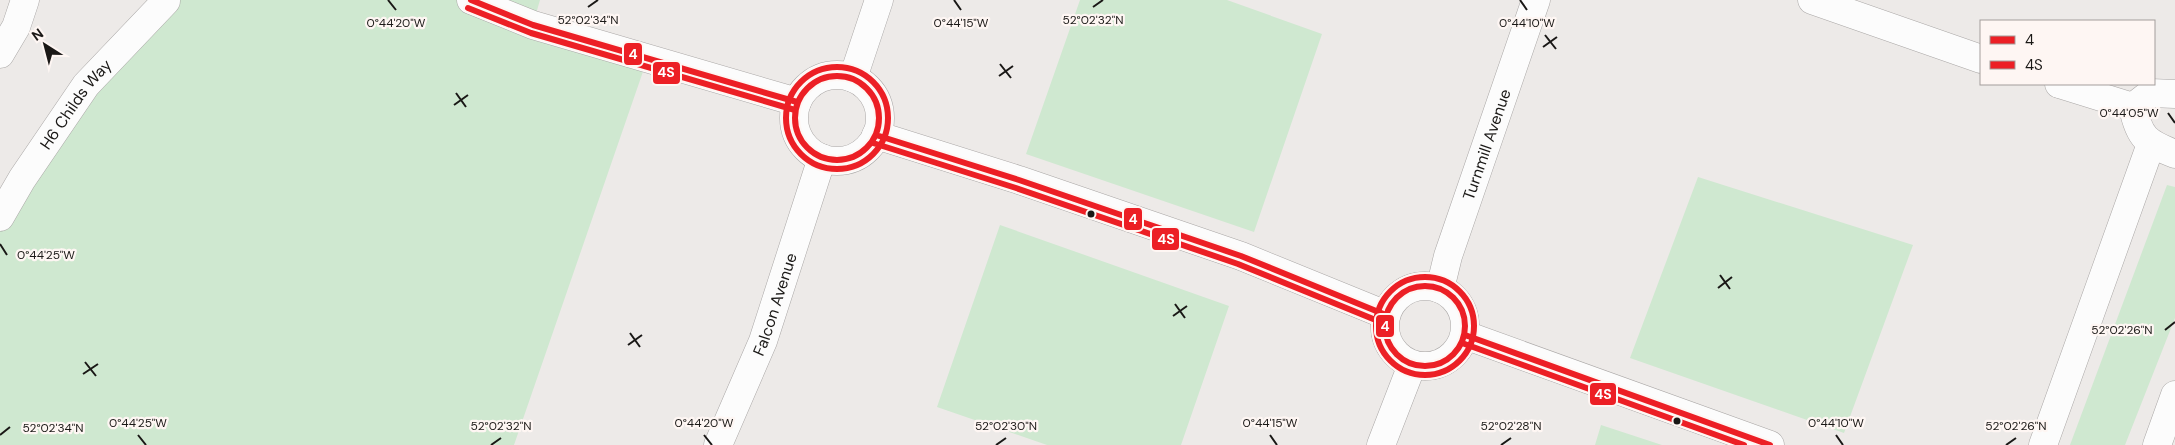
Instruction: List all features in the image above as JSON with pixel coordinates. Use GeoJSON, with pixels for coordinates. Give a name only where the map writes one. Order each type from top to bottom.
{"type":"FeatureCollection","features":[{"type":"Feature","properties":{"kind":"street"},"geometry":{"type":"LineString","coordinates":[[0,54],[16,26],[24,0]]}},
{"type":"Feature","properties":{"kind":"street","name":"H6 Childs Way"},"geometry":{"type":"LineString","coordinates":[[2,213],[22,179],[86,85],[164,0]]}},
{"type":"Feature","properties":{"kind":"street"},"geometry":{"type":"LineString","coordinates":[[471,0],[533,25],[797,102]]}},
{"type":"Feature","properties":{"kind":"street"},"geometry":{"type":"LineString","coordinates":[[853,78],[879,0]]}},
{"type":"Feature","properties":{"kind":"street","name":"Turnmill Avenue"},"geometry":{"type":"LineString","coordinates":[[1440,289],[1448,256],[1536,0]]}},
{"type":"Feature","properties":{"kind":"street"},"geometry":{"type":"LineString","coordinates":[[1812,0],[1980,59]]}},
{"type":"Feature","properties":{"kind":"street"},"geometry":{"type":"LineString","coordinates":[[840,75],[853,78],[869,90],[878,108],[880,122],[876,135],[869,146],[848,160],[835,161],[822,158],[810,151],[801,141],[795,129],[794,115],[797,102],[804,90],[814,82],[826,77],[840,75]]}},
{"type":"Feature","properties":{"kind":"street"},"geometry":{"type":"LineString","coordinates":[[2062,85],[2133,107]]}},
{"type":"Feature","properties":{"kind":"street"},"geometry":{"type":"LineString","coordinates":[[2133,107],[2151,93],[2174,89]]}},
{"type":"Feature","properties":{"kind":"street"},"geometry":{"type":"LineString","coordinates":[[2044,445],[2163,149],[2137,126],[2133,107]]}},
{"type":"Feature","properties":{"kind":"street"},"geometry":{"type":"LineString","coordinates":[[876,135],[1019,180],[1241,256],[1386,315]]}},
{"type":"Feature","properties":{"kind":"street","name":"Falcon Avenue"},"geometry":{"type":"LineString","coordinates":[[718,445],[763,341],[822,158]]}},
{"type":"Feature","properties":{"kind":"street"},"geometry":{"type":"LineString","coordinates":[[1429,286],[1440,289],[1449,294],[1463,312],[1464,335],[1460,347],[1450,358],[1439,364],[1425,367],[1412,364],[1401,359],[1392,350],[1386,333],[1386,315],[1398,296],[1407,290],[1429,286]]}},
{"type":"Feature","properties":{"kind":"street"},"geometry":{"type":"LineString","coordinates":[[1464,335],[1770,445]]}},
{"type":"Feature","properties":{"kind":"street"},"geometry":{"type":"LineString","coordinates":[[1381,445],[1412,364]]}},
{"type":"Feature","properties":{"kind":"street"},"geometry":{"type":"LineString","coordinates":[[2157,445],[2175,395]]}},
{"type":"Feature","properties":{"kind":"green space"},"geometry":{"type":"Polygon","coordinates":[[[170,0],[540,0],[533,24],[647,60],[514,445],[0,445],[0,217],[170,0]]]}},
{"type":"Feature","properties":{"kind":"green space"},"geometry":{"type":"Polygon","coordinates":[[[1080,0],[1227,0],[1322,34],[1254,232],[1026,154],[1080,0]]]}},
{"type":"Feature","properties":{"kind":"green space"},"geometry":{"type":"Polygon","coordinates":[[[1698,177],[1913,245],[1844,433],[1630,358],[1698,177]]]}},
{"type":"Feature","properties":{"kind":"green space"},"geometry":{"type":"Polygon","coordinates":[[[2167,185],[2175,187],[2175,318],[2125,445],[2070,445],[2167,185]]]}},
{"type":"Feature","properties":{"kind":"green space"},"geometry":{"type":"Polygon","coordinates":[[[1000,225],[1229,306],[1181,445],[1047,445],[937,407],[1000,225]]]}},
{"type":"Feature","properties":{"kind":"green space"},"geometry":{"type":"Polygon","coordinates":[[[1601,425],[1662,445],[1595,445],[1601,425]]]}},
{"type":"Feature","properties":{"kind":"transit line","name":"4"},"geometry":{"type":"LineString","coordinates":[[471,0],[533,25],[797,102]]}},
{"type":"Feature","properties":{"kind":"transit line","name":"4S"},"geometry":{"type":"LineString","coordinates":[[468,8],[531,33],[795,110]]}},
{"type":"Feature","properties":{"kind":"transit line","name":"4S"},"geometry":{"type":"LineString","coordinates":[[837,67],[857,71],[873,82],[884,98],[888,118],[884,138],[873,154],[857,165],[837,169],[817,165],[801,154],[790,138],[786,118],[790,98],[801,82],[817,71],[837,67]]}},
{"type":"Feature","properties":{"kind":"transit line","name":"4"},"geometry":{"type":"LineString","coordinates":[[829,76],[845,76],[861,83],[872,94],[879,110],[879,118],[876,134],[867,148],[861,153],[845,160],[829,160],[813,153],[802,142],[795,126],[795,110],[802,94],[813,83],[829,76]]}},
{"type":"Feature","properties":{"kind":"transit line","name":"4"},"geometry":{"type":"LineString","coordinates":[[876,135],[1019,180],[1241,256],[1386,315]]}},
{"type":"Feature","properties":{"kind":"transit line","name":"4S"},"geometry":{"type":"LineString","coordinates":[[873,143],[1016,188],[1238,264],[1383,323]]}},
{"type":"Feature","properties":{"kind":"transit line","name":"4S"},"geometry":{"type":"LineString","coordinates":[[1425,277],[1444,281],[1459,292],[1470,307],[1474,326],[1470,345],[1459,360],[1444,371],[1425,375],[1406,371],[1391,360],[1380,345],[1376,326],[1380,307],[1391,292],[1406,281],[1425,277]]}},
{"type":"Feature","properties":{"kind":"transit line","name":"4"},"geometry":{"type":"LineString","coordinates":[[1425,286],[1440,289],[1453,298],[1462,311],[1465,326],[1462,341],[1453,354],[1440,363],[1425,366],[1410,363],[1397,354],[1388,341],[1385,326],[1388,311],[1397,298],[1410,289],[1425,286]]}},
{"type":"Feature","properties":{"kind":"transit line","name":"4"},"geometry":{"type":"LineString","coordinates":[[1465,335],[1770,445]]}},
{"type":"Feature","properties":{"kind":"transit line","name":"4S"},"geometry":{"type":"LineString","coordinates":[[1462,343],[1744,445]]}}]}
